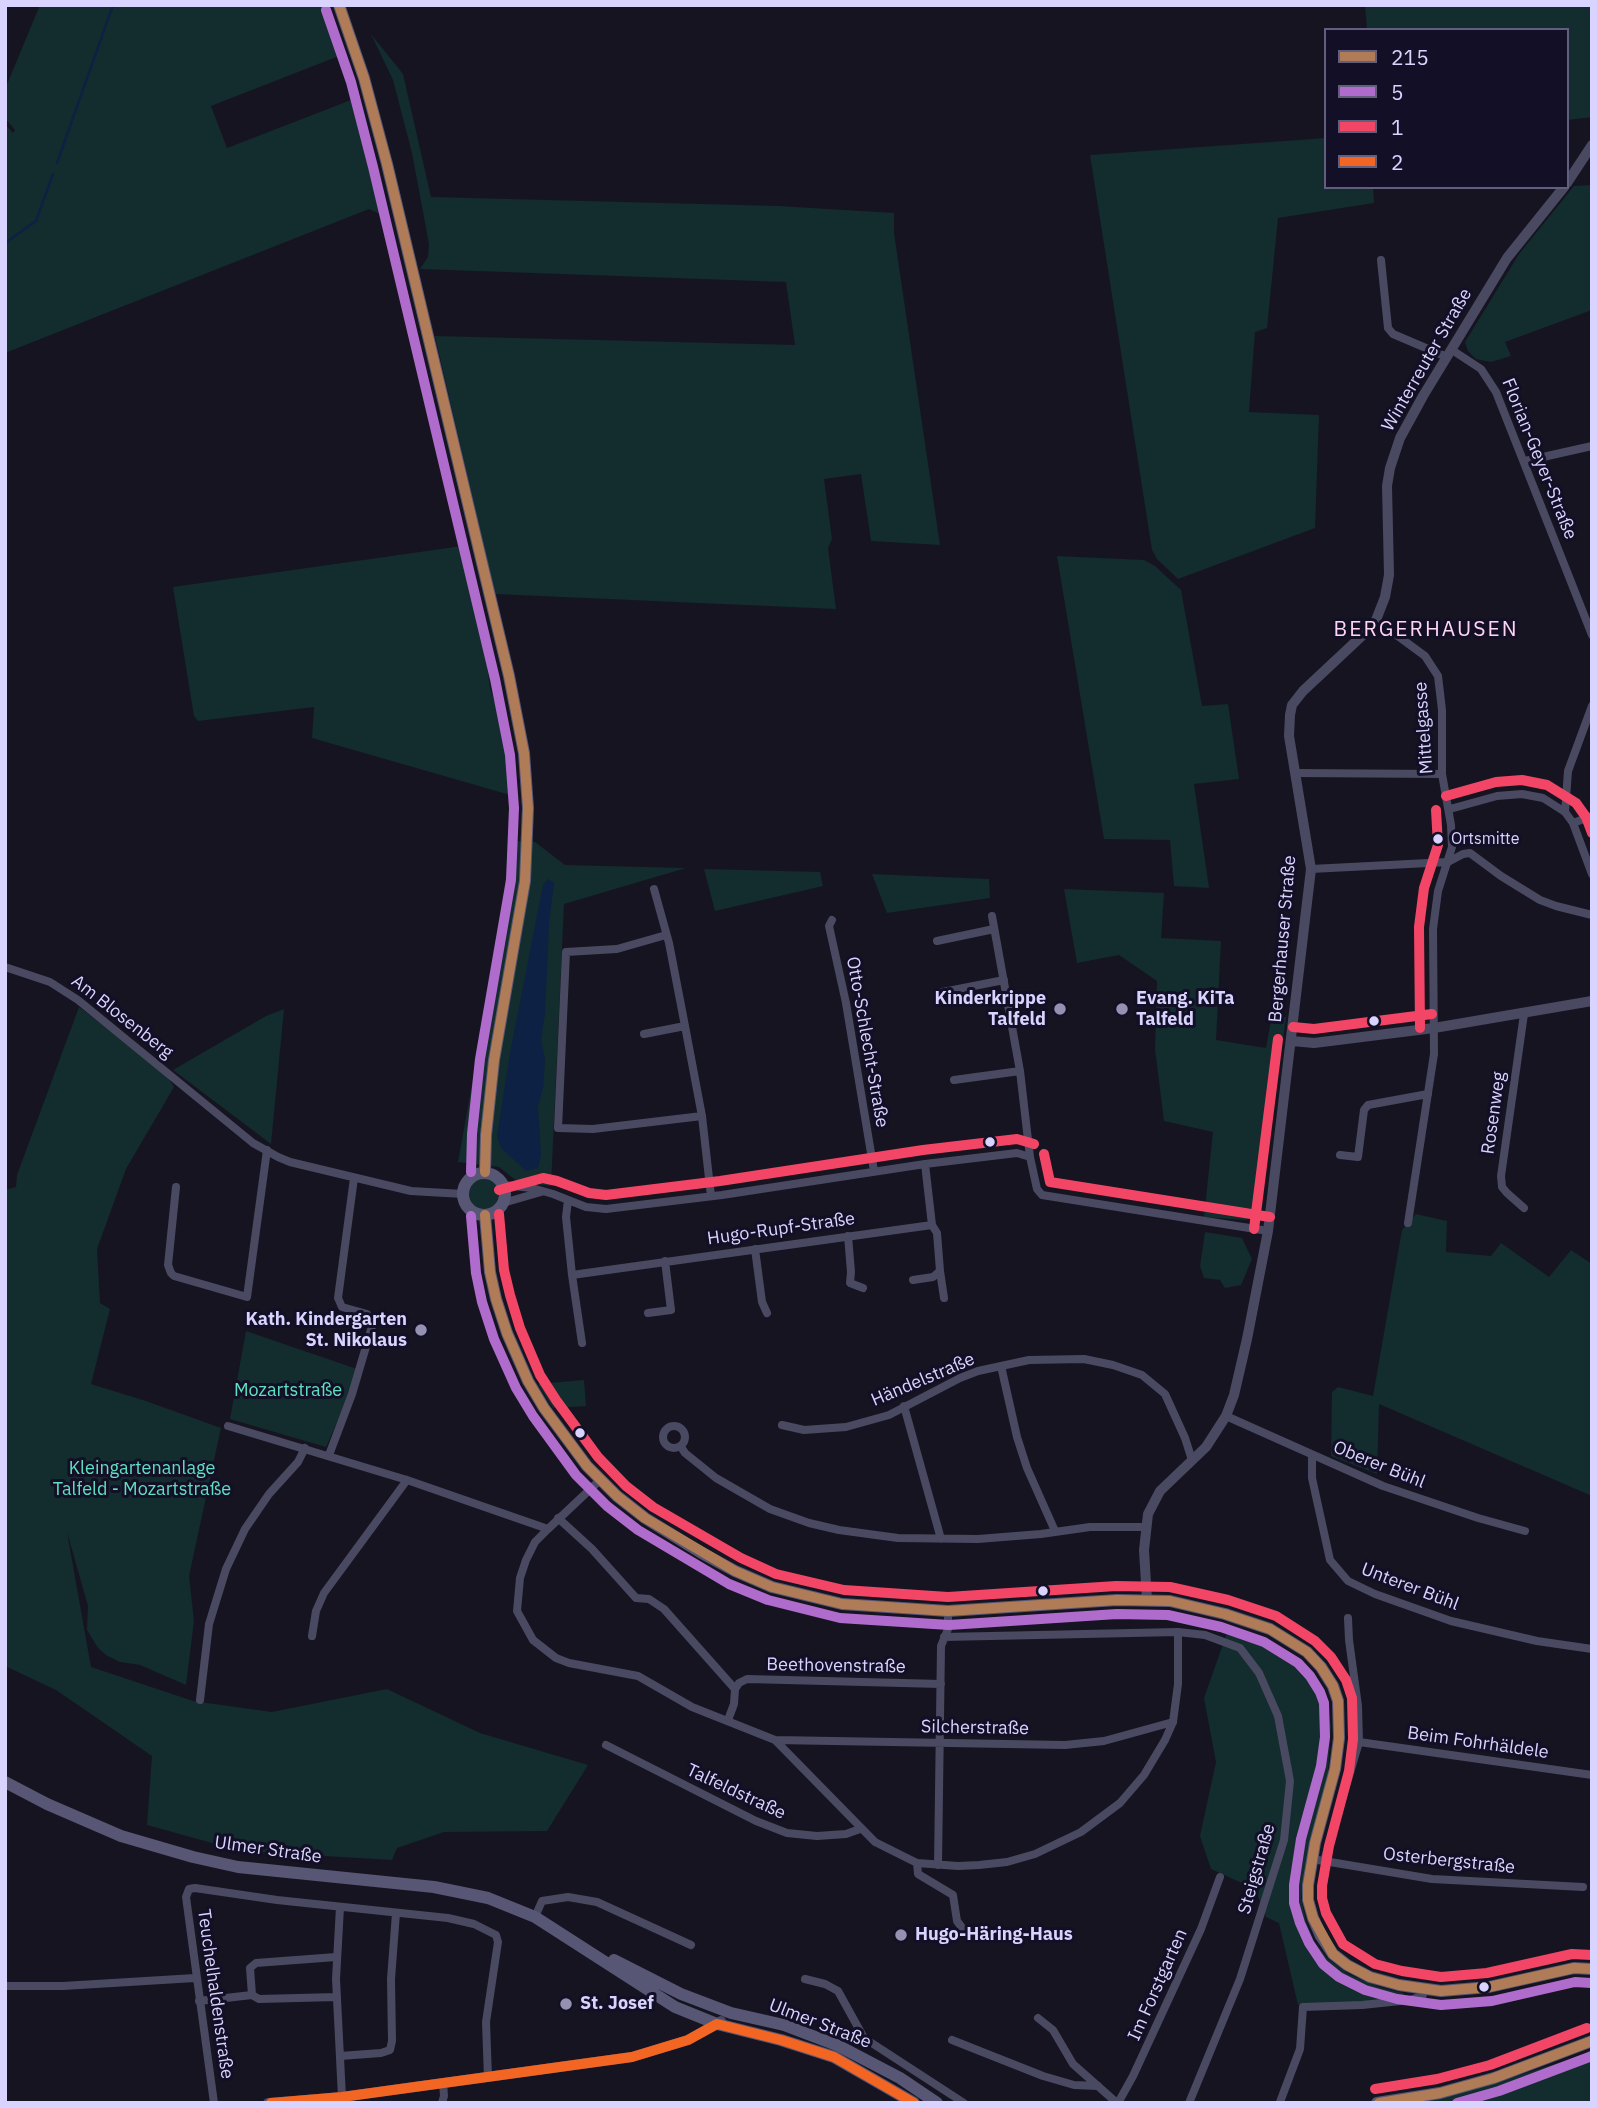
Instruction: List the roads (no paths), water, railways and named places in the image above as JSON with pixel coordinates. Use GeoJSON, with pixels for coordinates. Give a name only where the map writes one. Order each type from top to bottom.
{"type":"FeatureCollection","features":[{"type":"Feature","properties":{"kind":"main road"},"geometry":{"type":"LineString","coordinates":[[339,5],[370,96],[387,164],[509,676],[524,753],[528,808],[525,881],[491,1085],[485,1172]]}},
{"type":"Feature","properties":{"kind":"main road"},"geometry":{"type":"LineString","coordinates":[[485,1172],[495,1175],[504,1185],[503,1203],[495,1212],[485,1215],[471,1211],[466,1206],[463,1187],[471,1177],[485,1172]]}},
{"type":"Feature","properties":{"kind":"main road"},"geometry":{"type":"LineString","coordinates":[[485,1215],[494,1292],[519,1362],[568,1443],[600,1480],[645,1517],[700,1552],[772,1587],[842,1604],[948,1611],[1170,1601],[1270,1629],[1307,1653],[1327,1675],[1338,1701],[1339,1738],[1335,1769],[1308,1900],[1321,1936],[1333,1954],[1346,1965],[1370,1977],[1424,1990],[1477,1989],[1574,1968],[1592,1969]]}},
{"type":"Feature","properties":{"kind":"main road","name":"Ulmer Straße"},"geometry":{"type":"LineString","coordinates":[[5,1782],[47,1804],[121,1836],[193,1857],[238,1867],[434,1887],[488,1898],[535,1917],[671,2004],[717,2024],[834,2057],[914,2103]]}},
{"type":"Feature","properties":{"kind":"main road","name":"Ulmer Straße"},"geometry":{"type":"LineString","coordinates":[[570,1938],[681,1994],[731,2013],[784,2025],[839,2046],[900,2078],[937,2103]]}},
{"type":"Feature","properties":{"kind":"main road"},"geometry":{"type":"LineString","coordinates":[[1377,2103],[1440,2093],[1494,2078],[1592,2040]]}},
{"type":"Feature","properties":{"kind":"street"},"geometry":{"type":"LineString","coordinates":[[1569,180],[1592,145]]}},
{"type":"Feature","properties":{"kind":"street","name":"Winterreuter Straße"},"geometry":{"type":"LineString","coordinates":[[1292,705],[1376,620],[1385,597],[1389,575],[1387,485],[1390,468],[1406,425],[1507,258],[1562,189]]}},
{"type":"Feature","properties":{"kind":"street","name":"Florian-Geyer-Straße"},"geometry":{"type":"LineString","coordinates":[[1381,260],[1388,328],[1393,334],[1449,354],[1481,369],[1488,378],[1525,461],[1592,635]]}},
{"type":"Feature","properties":{"kind":"street"},"geometry":{"type":"LineString","coordinates":[[1525,461],[1592,446]]}},
{"type":"Feature","properties":{"kind":"street","name":"Mittelgasse"},"geometry":{"type":"LineString","coordinates":[[1376,620],[1425,656],[1438,676],[1442,710],[1442,774],[1450,809],[1452,847],[1438,891],[1433,929],[1434,1028],[1429,1094],[1408,1223]]}},
{"type":"Feature","properties":{"kind":"street","name":"Bergerhauser Straße"},"geometry":{"type":"LineString","coordinates":[[1147,1600],[1144,1550],[1148,1514],[1160,1491],[1216,1435],[1226,1416],[1247,1339],[1268,1231],[1311,869],[1288,724],[1292,705]]}},
{"type":"Feature","properties":{"kind":"street"},"geometry":{"type":"LineString","coordinates":[[1565,812],[1568,771],[1592,706]]}},
{"type":"Feature","properties":{"kind":"street"},"geometry":{"type":"LineString","coordinates":[[1295,773],[1442,774]]}},
{"type":"Feature","properties":{"kind":"street"},"geometry":{"type":"LineString","coordinates":[[1450,809],[1497,796],[1522,794],[1543,798],[1565,812],[1573,822],[1592,874]]}},
{"type":"Feature","properties":{"kind":"street"},"geometry":{"type":"LineString","coordinates":[[1573,822],[1592,816]]}},
{"type":"Feature","properties":{"kind":"street"},"geometry":{"type":"LineString","coordinates":[[1311,869],[1448,862],[1469,853],[1540,900],[1592,915]]}},
{"type":"Feature","properties":{"kind":"street"},"geometry":{"type":"LineString","coordinates":[[654,889],[666,935],[702,1116],[711,1196]]}},
{"type":"Feature","properties":{"kind":"street"},"geometry":{"type":"LineString","coordinates":[[992,916],[1020,1071],[1030,1157],[1037,1189],[1042,1195],[1268,1231]]}},
{"type":"Feature","properties":{"kind":"street","name":"Otto-Schlecht-Straße"},"geometry":{"type":"LineString","coordinates":[[832,920],[829,926],[846,1003],[874,1171]]}},
{"type":"Feature","properties":{"kind":"street"},"geometry":{"type":"LineString","coordinates":[[937,941],[994,929]]}},
{"type":"Feature","properties":{"kind":"street"},"geometry":{"type":"LineString","coordinates":[[666,935],[617,949],[566,951],[558,1128],[593,1129],[702,1116]]}},
{"type":"Feature","properties":{"kind":"street","name":"Am Blosenberg"},"geometry":{"type":"LineString","coordinates":[[5,967],[50,982],[78,1000],[253,1143],[290,1162],[411,1191],[463,1194]]}},
{"type":"Feature","properties":{"kind":"street"},"geometry":{"type":"LineString","coordinates":[[938,993],[1004,980]]}},
{"type":"Feature","properties":{"kind":"street"},"geometry":{"type":"LineString","coordinates":[[1292,1041],[1314,1043],[1434,1028],[1592,1001]]}},
{"type":"Feature","properties":{"kind":"street","name":"Rosenweg"},"geometry":{"type":"LineString","coordinates":[[1524,1014],[1501,1176],[1502,1187],[1507,1194],[1524,1208]]}},
{"type":"Feature","properties":{"kind":"street"},"geometry":{"type":"LineString","coordinates":[[644,1034],[685,1026]]}},
{"type":"Feature","properties":{"kind":"street"},"geometry":{"type":"LineString","coordinates":[[954,1080],[1020,1071]]}},
{"type":"Feature","properties":{"kind":"street"},"geometry":{"type":"LineString","coordinates":[[1340,1155],[1357,1157],[1364,1110],[1368,1105],[1429,1094]]}},
{"type":"Feature","properties":{"kind":"street"},"geometry":{"type":"LineString","coordinates":[[176,1187],[168,1265],[171,1273],[247,1297],[267,1150]]}},
{"type":"Feature","properties":{"kind":"street"},"geometry":{"type":"LineString","coordinates":[[504,1185],[531,1188],[586,1207],[606,1209],[925,1164],[1017,1153],[1030,1157]]}},
{"type":"Feature","properties":{"kind":"street"},"geometry":{"type":"LineString","coordinates":[[925,1164],[932,1225],[937,1233],[944,1298]]}},
{"type":"Feature","properties":{"kind":"street"},"geometry":{"type":"LineString","coordinates":[[329,1455],[352,1394],[373,1323],[367,1314],[342,1307],[338,1298],[354,1178]]}},
{"type":"Feature","properties":{"kind":"street"},"geometry":{"type":"LineString","coordinates":[[503,1203],[542,1192]]}},
{"type":"Feature","properties":{"kind":"street"},"geometry":{"type":"LineString","coordinates":[[568,1200],[566,1217],[582,1343]]}},
{"type":"Feature","properties":{"kind":"street","name":"Hugo-Rupf-Straße"},"geometry":{"type":"LineString","coordinates":[[572,1275],[932,1225]]}},
{"type":"Feature","properties":{"kind":"street"},"geometry":{"type":"LineString","coordinates":[[848,1236],[850,1283],[863,1288]]}},
{"type":"Feature","properties":{"kind":"street"},"geometry":{"type":"LineString","coordinates":[[755,1249],[762,1302],[767,1313]]}},
{"type":"Feature","properties":{"kind":"street"},"geometry":{"type":"LineString","coordinates":[[648,1313],[671,1310],[665,1261]]}},
{"type":"Feature","properties":{"kind":"street"},"geometry":{"type":"LineString","coordinates":[[913,1280],[933,1277],[940,1271]]}},
{"type":"Feature","properties":{"kind":"street","name":"Händelstraße"},"geometry":{"type":"LineString","coordinates":[[782,1425],[804,1430],[846,1427],[889,1415],[960,1378],[1001,1366],[1029,1360],[1084,1359],[1114,1364],[1142,1376],[1165,1394],[1192,1460]]}},
{"type":"Feature","properties":{"kind":"street"},"geometry":{"type":"LineString","coordinates":[[1001,1366],[1020,1447],[1055,1531]]}},
{"type":"Feature","properties":{"kind":"street"},"geometry":{"type":"LineString","coordinates":[[904,1406],[941,1539]]}},
{"type":"Feature","properties":{"kind":"street","name":"Oberer Bühl"},"geometry":{"type":"LineString","coordinates":[[1226,1416],[1415,1497],[1525,1531]]}},
{"type":"Feature","properties":{"kind":"street"},"geometry":{"type":"LineString","coordinates":[[228,1426],[329,1455],[548,1528]]}},
{"type":"Feature","properties":{"kind":"street"},"geometry":{"type":"LineString","coordinates":[[681,1447],[716,1478],[770,1509],[839,1530],[898,1538],[978,1539],[1090,1527],[1145,1527]]}},
{"type":"Feature","properties":{"kind":"street"},"geometry":{"type":"LineString","coordinates":[[200,1700],[209,1623],[226,1569],[244,1529],[269,1494],[298,1462],[305,1448]]}},
{"type":"Feature","properties":{"kind":"street","name":"Unterer Bühl"},"geometry":{"type":"LineString","coordinates":[[1312,1455],[1312,1478],[1330,1560],[1348,1581],[1375,1594],[1451,1621],[1537,1642],[1592,1650]]}},
{"type":"Feature","properties":{"kind":"street"},"geometry":{"type":"LineString","coordinates":[[312,1636],[316,1611],[324,1594],[407,1480]]}},
{"type":"Feature","properties":{"kind":"street"},"geometry":{"type":"LineString","coordinates":[[600,1480],[535,1542],[526,1560],[517,1596],[517,1611],[533,1640],[556,1658],[638,1676],[692,1707],[775,1740],[875,1842],[892,1853],[917,1863],[958,1866],[1007,1862],[1035,1854],[1081,1832],[1120,1803],[1144,1774],[1173,1722],[1178,1684],[1178,1632]]}},
{"type":"Feature","properties":{"kind":"street"},"geometry":{"type":"LineString","coordinates":[[558,1518],[592,1549],[636,1598],[649,1599],[664,1609],[735,1689],[734,1704],[728,1720]]}},
{"type":"Feature","properties":{"kind":"street"},"geometry":{"type":"LineString","coordinates":[[937,1865],[941,1646],[948,1629],[948,1611]]}},
{"type":"Feature","properties":{"kind":"street"},"geometry":{"type":"LineString","coordinates":[[1318,1860],[1360,1742],[1348,1618]]}},
{"type":"Feature","properties":{"kind":"street","name":"Steigstraße"},"geometry":{"type":"LineString","coordinates":[[944,1637],[1178,1632],[1205,1635],[1240,1648],[1259,1673],[1278,1716],[1290,1781],[1284,1840],[1240,1979],[1189,2103]]}},
{"type":"Feature","properties":{"kind":"street","name":"Beethovenstraße"},"geometry":{"type":"LineString","coordinates":[[735,1689],[747,1679],[941,1684]]}},
{"type":"Feature","properties":{"kind":"street","name":"Silcherstraße"},"geometry":{"type":"LineString","coordinates":[[775,1740],[1088,1743],[1173,1722]]}},
{"type":"Feature","properties":{"kind":"street","name":"Beim Fohrhäldele"},"geometry":{"type":"LineString","coordinates":[[1360,1742],[1592,1775]]}},
{"type":"Feature","properties":{"kind":"street","name":"Talfeldstraße"},"geometry":{"type":"LineString","coordinates":[[606,1745],[756,1821],[787,1833],[817,1836],[846,1834],[860,1829]]}},
{"type":"Feature","properties":{"kind":"street","name":"Osterbergstraße"},"geometry":{"type":"LineString","coordinates":[[1318,1860],[1432,1879],[1583,1887]]}},
{"type":"Feature","properties":{"kind":"street"},"geometry":{"type":"LineString","coordinates":[[917,1863],[918,1874],[953,1895],[957,1921],[963,1929]]}},
{"type":"Feature","properties":{"kind":"street","name":"Im Forstgarten"},"geometry":{"type":"LineString","coordinates":[[1117,2103],[1133,2076],[1195,1941],[1220,1877]]}},
{"type":"Feature","properties":{"kind":"street","name":"Teuchelhaldenstraße"},"geometry":{"type":"LineString","coordinates":[[214,2103],[195,1978],[186,1897],[189,1889],[340,1907]]}},
{"type":"Feature","properties":{"kind":"street"},"geometry":{"type":"LineString","coordinates":[[535,1917],[542,1901],[568,1897],[597,1902],[691,1945]]}},
{"type":"Feature","properties":{"kind":"street"},"geometry":{"type":"LineString","coordinates":[[342,2096],[336,1997],[340,1907],[448,1919],[474,1924],[496,1935],[498,1942],[486,2022],[488,2078]]}},
{"type":"Feature","properties":{"kind":"street"},"geometry":{"type":"LineString","coordinates":[[340,2056],[390,2050],[391,1979],[396,1913]]}},
{"type":"Feature","properties":{"kind":"street"},"geometry":{"type":"LineString","coordinates":[[336,1957],[252,1964],[250,1968],[252,1994],[258,1999],[336,1997]]}},
{"type":"Feature","properties":{"kind":"street"},"geometry":{"type":"LineString","coordinates":[[5,1986],[63,1986],[195,1978]]}},
{"type":"Feature","properties":{"kind":"street"},"geometry":{"type":"LineString","coordinates":[[805,1979],[838,1991],[864,2038],[964,2103]]}},
{"type":"Feature","properties":{"kind":"street"},"geometry":{"type":"LineString","coordinates":[[1280,2102],[1300,2049],[1303,2007],[1410,2000],[1419,1997],[1424,1990]]}},
{"type":"Feature","properties":{"kind":"street"},"geometry":{"type":"LineString","coordinates":[[199,2001],[252,1994]]}},
{"type":"Feature","properties":{"kind":"street"},"geometry":{"type":"LineString","coordinates":[[270,2103],[488,2078],[632,2057],[680,2043],[717,2024],[731,2013]]}},
{"type":"Feature","properties":{"kind":"street"},"geometry":{"type":"LineString","coordinates":[[1038,2018],[1053,2030],[1073,2064],[1117,2103]]}},
{"type":"Feature","properties":{"kind":"street"},"geometry":{"type":"LineString","coordinates":[[952,2040],[1043,2076],[1074,2085],[1098,2085]]}},
{"type":"Feature","properties":{"kind":"street"},"geometry":{"type":"LineString","coordinates":[[442,2103],[443,2083]]}},
{"type":"Feature","properties":{"kind":"water"},"geometry":{"type":"Polygon","coordinates":[[[548,879],[554,883],[541,1040],[545,1059],[543,1088],[538,1106],[541,1154],[538,1168],[526,1171],[501,1148],[497,1136],[510,1053],[543,885],[548,879]]]}},
{"type":"Feature","properties":{"kind":"waterway"},"geometry":{"type":"LineString","coordinates":[[57,163],[113,5]]}},
{"type":"Feature","properties":{"kind":"waterway"},"geometry":{"type":"LineString","coordinates":[[5,243],[36,221],[53,174]]}},
{"type":"Feature","properties":{"kind":"place","name":"Ortsmitte"},"geometry":{"type":"Point","coordinates":[1438,839]}},
{"type":"Feature","properties":{"kind":"place","name":"Kinderkrippe Talfeld"},"geometry":{"type":"Point","coordinates":[1060,1009]}},
{"type":"Feature","properties":{"kind":"place","name":"Evang. KiTa Talfeld"},"geometry":{"type":"Point","coordinates":[1122,1009]}},
{"type":"Feature","properties":{"kind":"place","name":"Kath. Kindergarten St. Nikolaus"},"geometry":{"type":"Point","coordinates":[421,1330]}},
{"type":"Feature","properties":{"kind":"place","name":"Hugo-Häring-Haus"},"geometry":{"type":"Point","coordinates":[901,1935]}},
{"type":"Feature","properties":{"kind":"place","name":"St. Josef"},"geometry":{"type":"Point","coordinates":[566,2004]}},
{"type":"Feature","properties":{"kind":"district","name":"BERGERHAUSEN"},"geometry":{"type":"Point","coordinates":[1426,630]}},
{"type":"Feature","properties":{"kind":"park label","name":"Mozartstraße"},"geometry":{"type":"Point","coordinates":[288,1391]}},
{"type":"Feature","properties":{"kind":"park label","name":"Kleingartenanlage Talfeld - Mozartstraße"},"geometry":{"type":"Point","coordinates":[142,1479]}}]}
